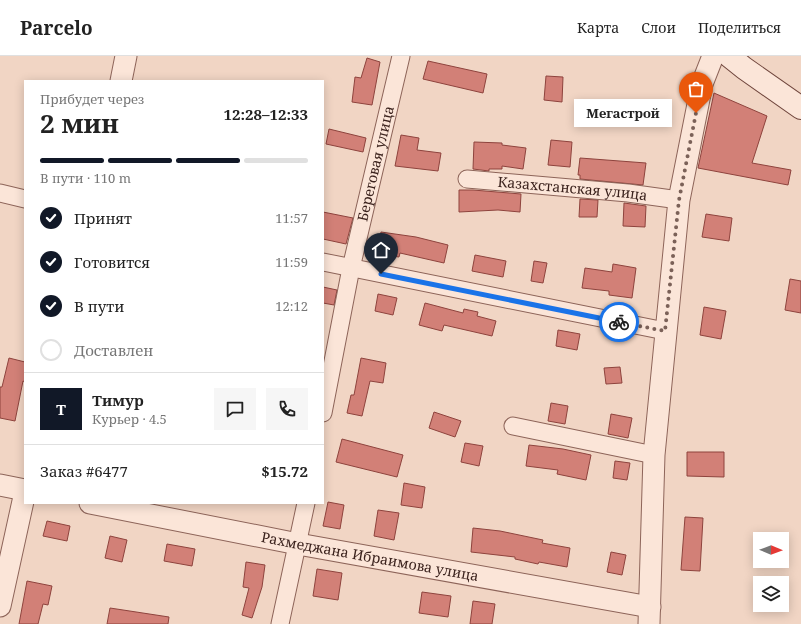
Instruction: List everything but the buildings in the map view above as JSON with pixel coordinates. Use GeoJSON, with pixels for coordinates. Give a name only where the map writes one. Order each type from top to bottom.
{"type":"FeatureCollection","features":[{"type":"Feature","properties":{"kind":"main road"},"geometry":{"type":"LineString","coordinates":[[729,56],[801,108]]}},
{"type":"Feature","properties":{"kind":"street"},"geometry":{"type":"LineString","coordinates":[[121,80],[126,56]]}},
{"type":"Feature","properties":{"kind":"street","name":"Береговая улица"},"geometry":{"type":"LineString","coordinates":[[324,408],[351,268],[401,56]]}},
{"type":"Feature","properties":{"kind":"street"},"geometry":{"type":"LineString","coordinates":[[650,616],[654,455],[679,200],[702,84],[713,56]]}},
{"type":"Feature","properties":{"kind":"street","name":"Казахстанская улица"},"geometry":{"type":"LineString","coordinates":[[467,179],[679,200]]}},
{"type":"Feature","properties":{"kind":"street"},"geometry":{"type":"LineString","coordinates":[[0,193],[24,198]]}},
{"type":"Feature","properties":{"kind":"street"},"geometry":{"type":"LineString","coordinates":[[324,262],[665,331]]}},
{"type":"Feature","properties":{"kind":"street"},"geometry":{"type":"LineString","coordinates":[[513,426],[654,455]]}},
{"type":"Feature","properties":{"kind":"street"},"geometry":{"type":"LineString","coordinates":[[0,485],[24,491]]}},
{"type":"Feature","properties":{"kind":"street"},"geometry":{"type":"LineString","coordinates":[[0,606],[24,496]]}},
{"type":"Feature","properties":{"kind":"street","name":"Рахмеджана Ибраимова улица"},"geometry":{"type":"LineString","coordinates":[[95,504],[650,616]]}},
{"type":"Feature","properties":{"kind":"street"},"geometry":{"type":"LineString","coordinates":[[280,624],[306,504]]}},
{"type":"Feature","properties":{"kind":"way so far"},"geometry":{"type":"LineString","coordinates":[[619,322],[665,331],[679,200],[696,113]]}},
{"type":"Feature","properties":{"kind":"place","name":"Мегастрой"},"geometry":{"type":"Point","coordinates":[696,113]}},
{"type":"Feature","properties":{"kind":"route"},"geometry":{"type":"LineString","coordinates":[[381,274],[619,322]]}}]}
